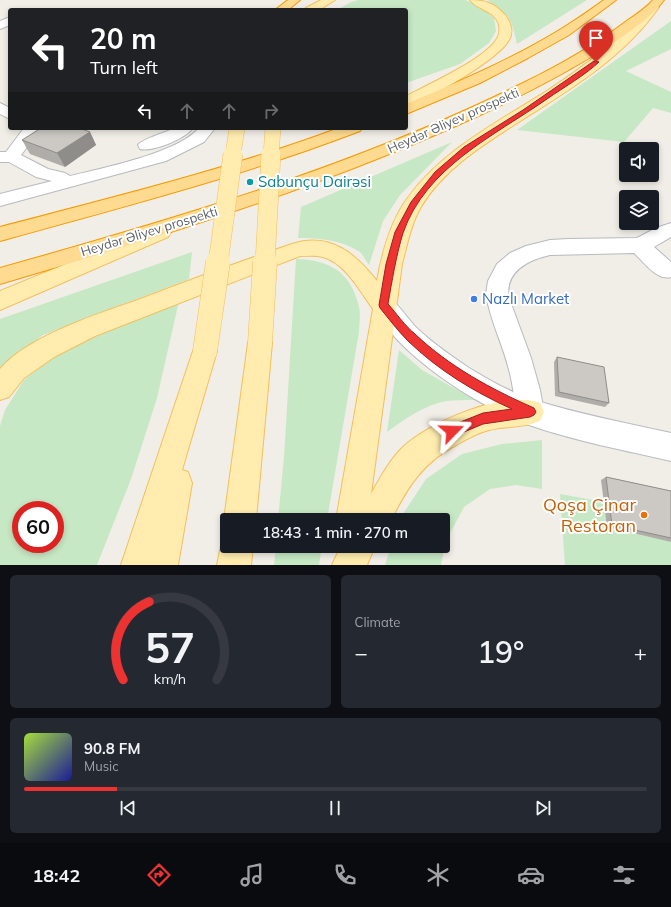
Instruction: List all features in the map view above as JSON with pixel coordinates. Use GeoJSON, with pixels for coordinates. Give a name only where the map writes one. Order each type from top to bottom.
{"type":"FeatureCollection","features":[{"type":"Feature","properties":{"kind":"highway"},"geometry":{"type":"LineString","coordinates":[[284,8],[295,0]]}},
{"type":"Feature","properties":{"kind":"highway","name":"Heydər Əliyev prospekti"},"geometry":{"type":"LineString","coordinates":[[408,107],[475,80],[523,55],[565,32],[611,0]]}},
{"type":"Feature","properties":{"kind":"highway","name":"Heydər Əliyev prospekti"},"geometry":{"type":"LineString","coordinates":[[0,276],[193,218],[386,151],[500,100],[562,68],[607,41],[656,3]]}},
{"type":"Feature","properties":{"kind":"highway"},"geometry":{"type":"LineString","coordinates":[[4,233],[158,192],[309,145],[349,130]]}},
{"type":"Feature","properties":{"kind":"main road"},"geometry":{"type":"LineString","coordinates":[[314,8],[330,0]]}},
{"type":"Feature","properties":{"kind":"main road"},"geometry":{"type":"LineString","coordinates":[[408,101],[434,88],[478,62],[503,40],[505,34],[503,20],[490,7],[475,0]]}},
{"type":"Feature","properties":{"kind":"main road"},"geometry":{"type":"LineString","coordinates":[[353,513],[383,305],[391,264],[402,225],[413,204],[438,173],[466,149],[525,112],[596,62],[618,45],[656,3]]}},
{"type":"Feature","properties":{"kind":"main road"},"geometry":{"type":"LineString","coordinates":[[161,565],[204,351],[237,130]]}},
{"type":"Feature","properties":{"kind":"main road"},"geometry":{"type":"LineString","coordinates":[[241,513],[260,343],[273,130]]}},
{"type":"Feature","properties":{"kind":"main road"},"geometry":{"type":"LineString","coordinates":[[0,301],[193,218]]}},
{"type":"Feature","properties":{"kind":"main road"},"geometry":{"type":"LineString","coordinates":[[0,388],[15,370],[44,349],[87,330],[256,264],[299,249],[316,248],[327,250],[341,256],[358,272],[383,305]]}},
{"type":"Feature","properties":{"kind":"main road"},"geometry":{"type":"LineString","coordinates":[[138,565],[204,351]]}},
{"type":"Feature","properties":{"kind":"main road"},"geometry":{"type":"LineString","coordinates":[[378,513],[395,483],[413,458],[452,431],[483,419],[530,412]]}},
{"type":"Feature","properties":{"kind":"main road"},"geometry":{"type":"LineString","coordinates":[[234,565],[235,553]]}},
{"type":"Feature","properties":{"kind":"main road"},"geometry":{"type":"LineString","coordinates":[[345,565],[347,553]]}},
{"type":"Feature","properties":{"kind":"main road"},"geometry":{"type":"LineString","coordinates":[[349,565],[355,553]]}},
{"type":"Feature","properties":{"kind":"street"},"geometry":{"type":"LineString","coordinates":[[0,29],[2,30],[0,33]]}},
{"type":"Feature","properties":{"kind":"street"},"geometry":{"type":"LineString","coordinates":[[31,130],[30,133],[5,157],[42,173],[59,177],[67,183]]}},
{"type":"Feature","properties":{"kind":"street"},"geometry":{"type":"LineString","coordinates":[[146,145],[170,137],[182,130]]}},
{"type":"Feature","properties":{"kind":"street"},"geometry":{"type":"LineString","coordinates":[[0,200],[67,183],[177,150],[198,139],[205,130]]}},
{"type":"Feature","properties":{"kind":"street"},"geometry":{"type":"LineString","coordinates":[[530,412],[529,392],[524,374],[499,302],[497,288],[500,276],[512,262],[524,254],[540,250],[578,246],[618,247],[639,244],[648,242],[660,233],[671,230]]}},
{"type":"Feature","properties":{"kind":"street"},"geometry":{"type":"LineString","coordinates":[[639,244],[666,270]]}},
{"type":"Feature","properties":{"kind":"street"},"geometry":{"type":"LineString","coordinates":[[383,305],[410,337],[433,357],[458,375],[490,394],[530,412],[592,429],[671,447]]}},
{"type":"Feature","properties":{"kind":"green space"},"geometry":{"type":"Polygon","coordinates":[[[358,0],[465,0],[480,6],[494,18],[496,31],[489,43],[460,64],[408,82],[408,8],[340,8],[358,0]]]}},
{"type":"Feature","properties":{"kind":"green space"},"geometry":{"type":"Polygon","coordinates":[[[487,0],[587,0],[517,44],[513,27],[508,17],[505,13],[487,0]]]}},
{"type":"Feature","properties":{"kind":"green space"},"geometry":{"type":"Polygon","coordinates":[[[671,21],[671,49],[626,71],[671,92],[671,113],[653,108],[624,142],[517,130],[671,21]]]}},
{"type":"Feature","properties":{"kind":"green space"},"geometry":{"type":"Polygon","coordinates":[[[452,142],[400,195],[383,221],[369,265],[360,252],[346,245],[322,239],[298,238],[301,207],[452,142]]]}},
{"type":"Feature","properties":{"kind":"green space"},"geometry":{"type":"Polygon","coordinates":[[[192,252],[189,279],[43,335],[0,368],[0,319],[192,252]]]}},
{"type":"Feature","properties":{"kind":"green space"},"geometry":{"type":"Polygon","coordinates":[[[296,259],[308,260],[329,265],[345,277],[351,285],[360,310],[359,332],[328,513],[279,513],[284,457],[296,259]]]}},
{"type":"Feature","properties":{"kind":"green space"},"geometry":{"type":"Polygon","coordinates":[[[179,301],[157,398],[131,479],[97,565],[0,565],[0,426],[5,410],[24,380],[58,353],[179,301]]]}},
{"type":"Feature","properties":{"kind":"green space"},"geometry":{"type":"Polygon","coordinates":[[[399,350],[422,370],[475,400],[456,400],[438,403],[422,409],[387,432],[399,350]]]}},
{"type":"Feature","properties":{"kind":"green space"},"geometry":{"type":"Polygon","coordinates":[[[542,440],[542,489],[516,485],[490,489],[464,507],[450,533],[450,513],[404,513],[426,479],[462,454],[502,444],[542,440]]]}},
{"type":"Feature","properties":{"kind":"green space"},"geometry":{"type":"Polygon","coordinates":[[[560,494],[604,502],[607,527],[671,542],[671,565],[565,565],[560,494]]]}},
{"type":"Feature","properties":{"kind":"green space"},"geometry":{"type":"Polygon","coordinates":[[[275,553],[321,553],[319,565],[274,565],[275,553]]]}},
{"type":"Feature","properties":{"kind":"green space"},"geometry":{"type":"Polygon","coordinates":[[[389,553],[444,553],[441,565],[385,565],[389,553]]]}},
{"type":"Feature","properties":{"kind":"building"},"geometry":{"type":"Polygon","coordinates":[[[38,130],[84,130],[90,132],[57,153],[22,140],[38,130]]]}},
{"type":"Feature","properties":{"kind":"building"},"geometry":{"type":"Polygon","coordinates":[[[557,357],[604,367],[609,403],[559,392],[557,357]]]}},
{"type":"Feature","properties":{"kind":"building"},"geometry":{"type":"Polygon","coordinates":[[[606,477],[671,491],[671,538],[612,525],[606,477]]]}},
{"type":"Feature","properties":{"kind":"place","name":"Sabunçu Dairəsi"},"geometry":{"type":"Point","coordinates":[250,182]}},
{"type":"Feature","properties":{"kind":"place","name":"Nazlı Market"},"geometry":{"type":"Point","coordinates":[474,299]}},
{"type":"Feature","properties":{"kind":"place","name":"Qoşa Çinar Restoran"},"geometry":{"type":"Point","coordinates":[644,515]}},
{"type":"Feature","properties":{"kind":"route"},"geometry":{"type":"LineString","coordinates":[[452,431],[483,419],[530,412],[490,394],[458,375],[433,357],[410,337],[383,305],[391,264],[405,219],[424,188],[438,173],[466,149],[570,82],[596,62]]}}]}
